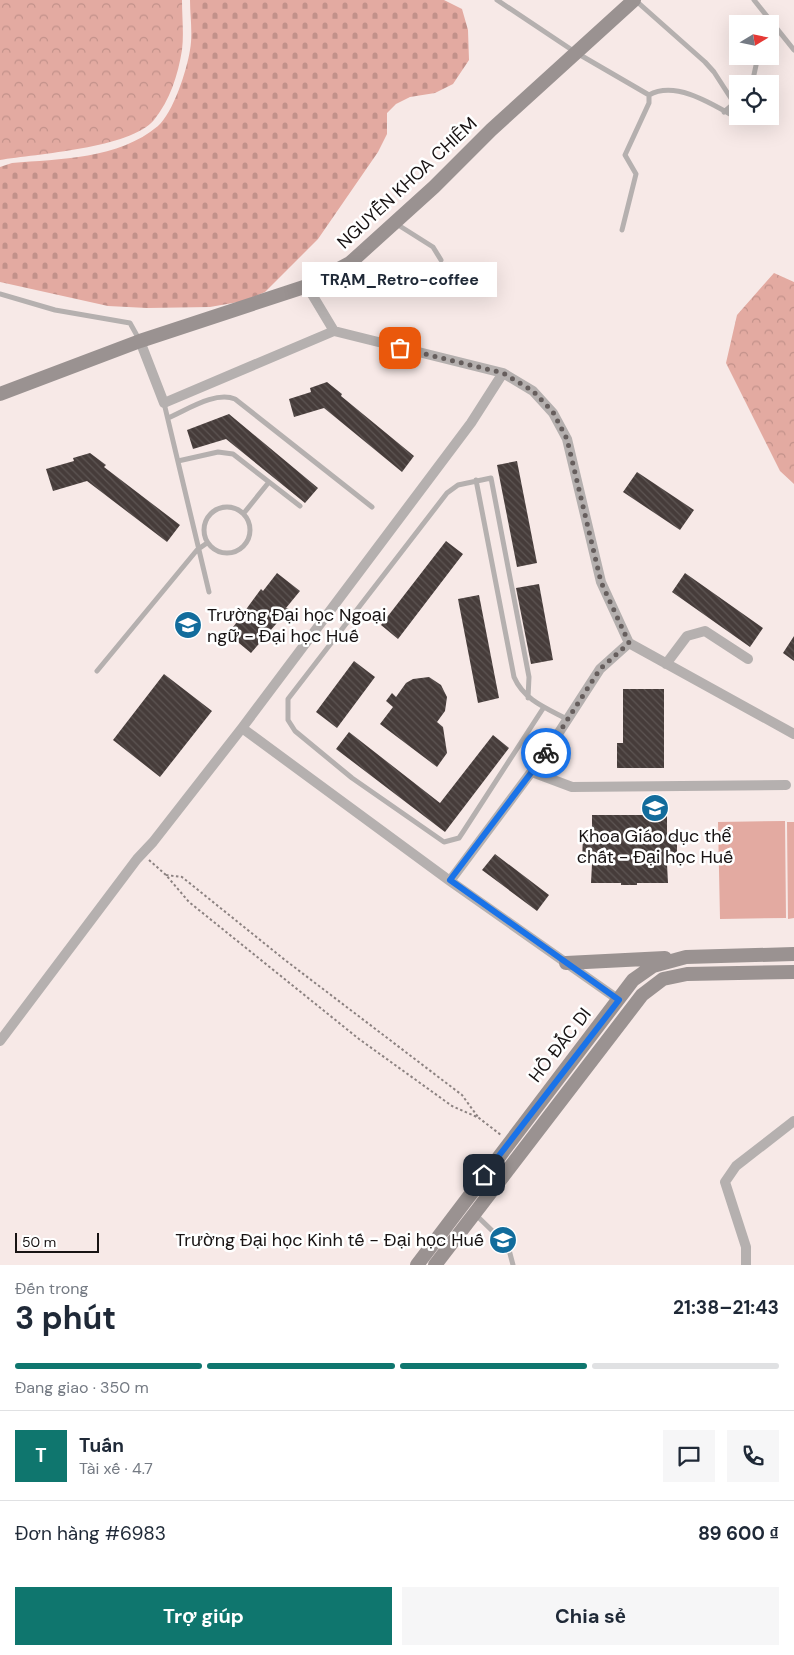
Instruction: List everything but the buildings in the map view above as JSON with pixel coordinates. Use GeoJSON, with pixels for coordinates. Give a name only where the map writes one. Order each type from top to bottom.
{"type":"FeatureCollection","features":[{"type":"Feature","properties":{"kind":"street","name":"NGUYỄN KHOA CHIÊM"},"geometry":{"type":"LineString","coordinates":[[0,394],[140,341],[307,286],[350,263],[575,52],[634,0]]}},
{"type":"Feature","properties":{"kind":"street"},"geometry":{"type":"LineString","coordinates":[[307,286],[334,331]]}},
{"type":"Feature","properties":{"kind":"street"},"geometry":{"type":"LineString","coordinates":[[140,341],[164,403],[334,331],[503,373],[533,391],[553,412],[567,439],[601,582],[629,643],[794,734]]}},
{"type":"Feature","properties":{"kind":"street"},"geometry":{"type":"LineString","coordinates":[[0,1041],[142,854],[242,728],[465,431],[503,373]]}},
{"type":"Feature","properties":{"kind":"street"},"geometry":{"type":"LineString","coordinates":[[666,664],[687,636],[705,631],[748,659]]}},
{"type":"Feature","properties":{"kind":"street"},"geometry":{"type":"LineString","coordinates":[[450,880],[532,772],[600,669],[629,643]]}},
{"type":"Feature","properties":{"kind":"street"},"geometry":{"type":"LineString","coordinates":[[242,728],[450,880],[619,1000]]}},
{"type":"Feature","properties":{"kind":"street"},"geometry":{"type":"LineString","coordinates":[[532,772],[572,787],[786,785]]}},
{"type":"Feature","properties":{"kind":"street","name":"HỒ ĐẮC DI"},"geometry":{"type":"LineString","coordinates":[[416,1265],[633,980],[653,966],[686,956],[794,954]]}},
{"type":"Feature","properties":{"kind":"street"},"geometry":{"type":"LineString","coordinates":[[566,963],[686,956]]}},
{"type":"Feature","properties":{"kind":"street"},"geometry":{"type":"LineString","coordinates":[[653,966],[663,979]]}},
{"type":"Feature","properties":{"kind":"street","name":"HỒ ĐẮC DI"},"geometry":{"type":"LineString","coordinates":[[436,1265],[642,995],[663,979],[688,974],[794,972]]}},
{"type":"Feature","properties":{"kind":"street"},"geometry":{"type":"LineString","coordinates":[[593,1033],[606,1042]]}},
{"type":"Feature","properties":{"kind":"street"},"geometry":{"type":"LineString","coordinates":[[746,1265],[746,1247],[725,1182],[736,1166],[794,1121]]}},
{"type":"Feature","properties":{"kind":"street"},"geometry":{"type":"LineString","coordinates":[[462,1204],[475,1213]]}},
{"type":"Feature","properties":{"kind":"lane"},"geometry":{"type":"LineString","coordinates":[[497,0],[575,52],[649,95]]}},
{"type":"Feature","properties":{"kind":"lane"},"geometry":{"type":"LineString","coordinates":[[634,0],[705,62],[729,92]]}},
{"type":"Feature","properties":{"kind":"lane"},"geometry":{"type":"LineString","coordinates":[[754,0],[764,15]]}},
{"type":"Feature","properties":{"kind":"lane"},"geometry":{"type":"LineString","coordinates":[[779,33],[794,50]]}},
{"type":"Feature","properties":{"kind":"lane"},"geometry":{"type":"LineString","coordinates":[[649,95],[658,91],[669,90],[729,114]]}},
{"type":"Feature","properties":{"kind":"lane"},"geometry":{"type":"LineString","coordinates":[[622,230],[636,174],[625,155],[649,103],[649,95]]}},
{"type":"Feature","properties":{"kind":"lane"},"geometry":{"type":"LineString","coordinates":[[724,112],[729,108]]}},
{"type":"Feature","properties":{"kind":"lane"},"geometry":{"type":"LineString","coordinates":[[395,222],[433,247],[441,260]]}},
{"type":"Feature","properties":{"kind":"lane"},"geometry":{"type":"LineString","coordinates":[[0,294],[55,310],[130,323],[140,341]]}},
{"type":"Feature","properties":{"kind":"lane"},"geometry":{"type":"LineString","coordinates":[[168,418],[212,399],[229,396],[372,507]]}},
{"type":"Feature","properties":{"kind":"lane"},"geometry":{"type":"LineString","coordinates":[[164,403],[197,550],[209,592]]}},
{"type":"Feature","properties":{"kind":"lane"},"geometry":{"type":"LineString","coordinates":[[178,462],[203,454],[225,452],[233,454],[300,506]]}},
{"type":"Feature","properties":{"kind":"lane"},"geometry":{"type":"LineString","coordinates":[[528,698],[529,676],[491,478],[458,485],[447,493],[288,699],[288,720],[295,731],[352,778],[444,842],[459,838],[544,706]]}},
{"type":"Feature","properties":{"kind":"lane"},"geometry":{"type":"LineString","coordinates":[[476,480],[514,677],[520,690],[528,698],[568,719]]}},
{"type":"Feature","properties":{"kind":"lane"},"geometry":{"type":"LineString","coordinates":[[244,513],[269,482]]}},
{"type":"Feature","properties":{"kind":"lane"},"geometry":{"type":"LineString","coordinates":[[231,506],[244,513],[249,523],[250,534],[246,543],[240,549],[232,553],[222,553],[207,543],[203,526],[213,510],[231,506]]}},
{"type":"Feature","properties":{"kind":"lane"},"geometry":{"type":"LineString","coordinates":[[97,671],[197,550],[207,543]]}},
{"type":"Feature","properties":{"kind":"lane"},"geometry":{"type":"LineString","coordinates":[[475,1213],[508,1246],[513,1265]]}},
{"type":"Feature","properties":{"kind":"path"},"geometry":{"type":"LineString","coordinates":[[142,854],[166,875],[189,902],[359,1040],[452,1106],[479,1118],[509,1142]]}},
{"type":"Feature","properties":{"kind":"path"},"geometry":{"type":"LineString","coordinates":[[166,875],[182,877],[285,960],[462,1095],[479,1118]]}},
{"type":"Feature","properties":{"kind":"green space"},"geometry":{"type":"Polygon","coordinates":[[[0,0],[182,0],[182,50],[169,96],[160,112],[142,130],[105,143],[0,160],[0,0]]]}},
{"type":"Feature","properties":{"kind":"green space"},"geometry":{"type":"Polygon","coordinates":[[[190,0],[444,0],[462,9],[468,30],[469,60],[453,84],[435,93],[410,97],[396,104],[387,113],[387,134],[378,152],[318,239],[265,292],[244,301],[210,307],[147,308],[108,306],[0,282],[0,167],[12,163],[69,158],[107,151],[142,137],[158,126],[164,120],[174,102],[186,68],[191,38],[190,0]]]}},
{"type":"Feature","properties":{"kind":"green space"},"geometry":{"type":"Polygon","coordinates":[[[774,273],[794,282],[794,484],[780,471],[726,363],[737,315],[774,273]]]}},
{"type":"Feature","properties":{"kind":"green space"},"geometry":{"type":"Polygon","coordinates":[[[785,821],[786,918],[720,919],[718,822],[785,821]]]}},
{"type":"Feature","properties":{"kind":"green space"},"geometry":{"type":"Polygon","coordinates":[[[787,822],[794,822],[794,918],[788,919],[787,822]]]}},
{"type":"Feature","properties":{"kind":"way so far"},"geometry":{"type":"LineString","coordinates":[[400,348],[503,373],[533,391],[553,412],[567,439],[601,582],[629,643],[600,669],[546,753]]}},
{"type":"Feature","properties":{"kind":"place","name":"TRẠM_Retro-coffee"},"geometry":{"type":"Point","coordinates":[400,348]}},
{"type":"Feature","properties":{"kind":"place","name":"Trường Đại học Ngoại ngữ - Đại học Huế"},"geometry":{"type":"Point","coordinates":[188,625]}},
{"type":"Feature","properties":{"kind":"place","name":"Khoa Giáo dục thể chất - Đại học Huế"},"geometry":{"type":"Point","coordinates":[655,808]}},
{"type":"Feature","properties":{"kind":"place","name":"Trường Đại học Kinh tế - Đại học Huế"},"geometry":{"type":"Point","coordinates":[503,1240]}},
{"type":"Feature","properties":{"kind":"route"},"geometry":{"type":"LineString","coordinates":[[484,1175],[619,1000],[450,880],[546,753]]}}]}
